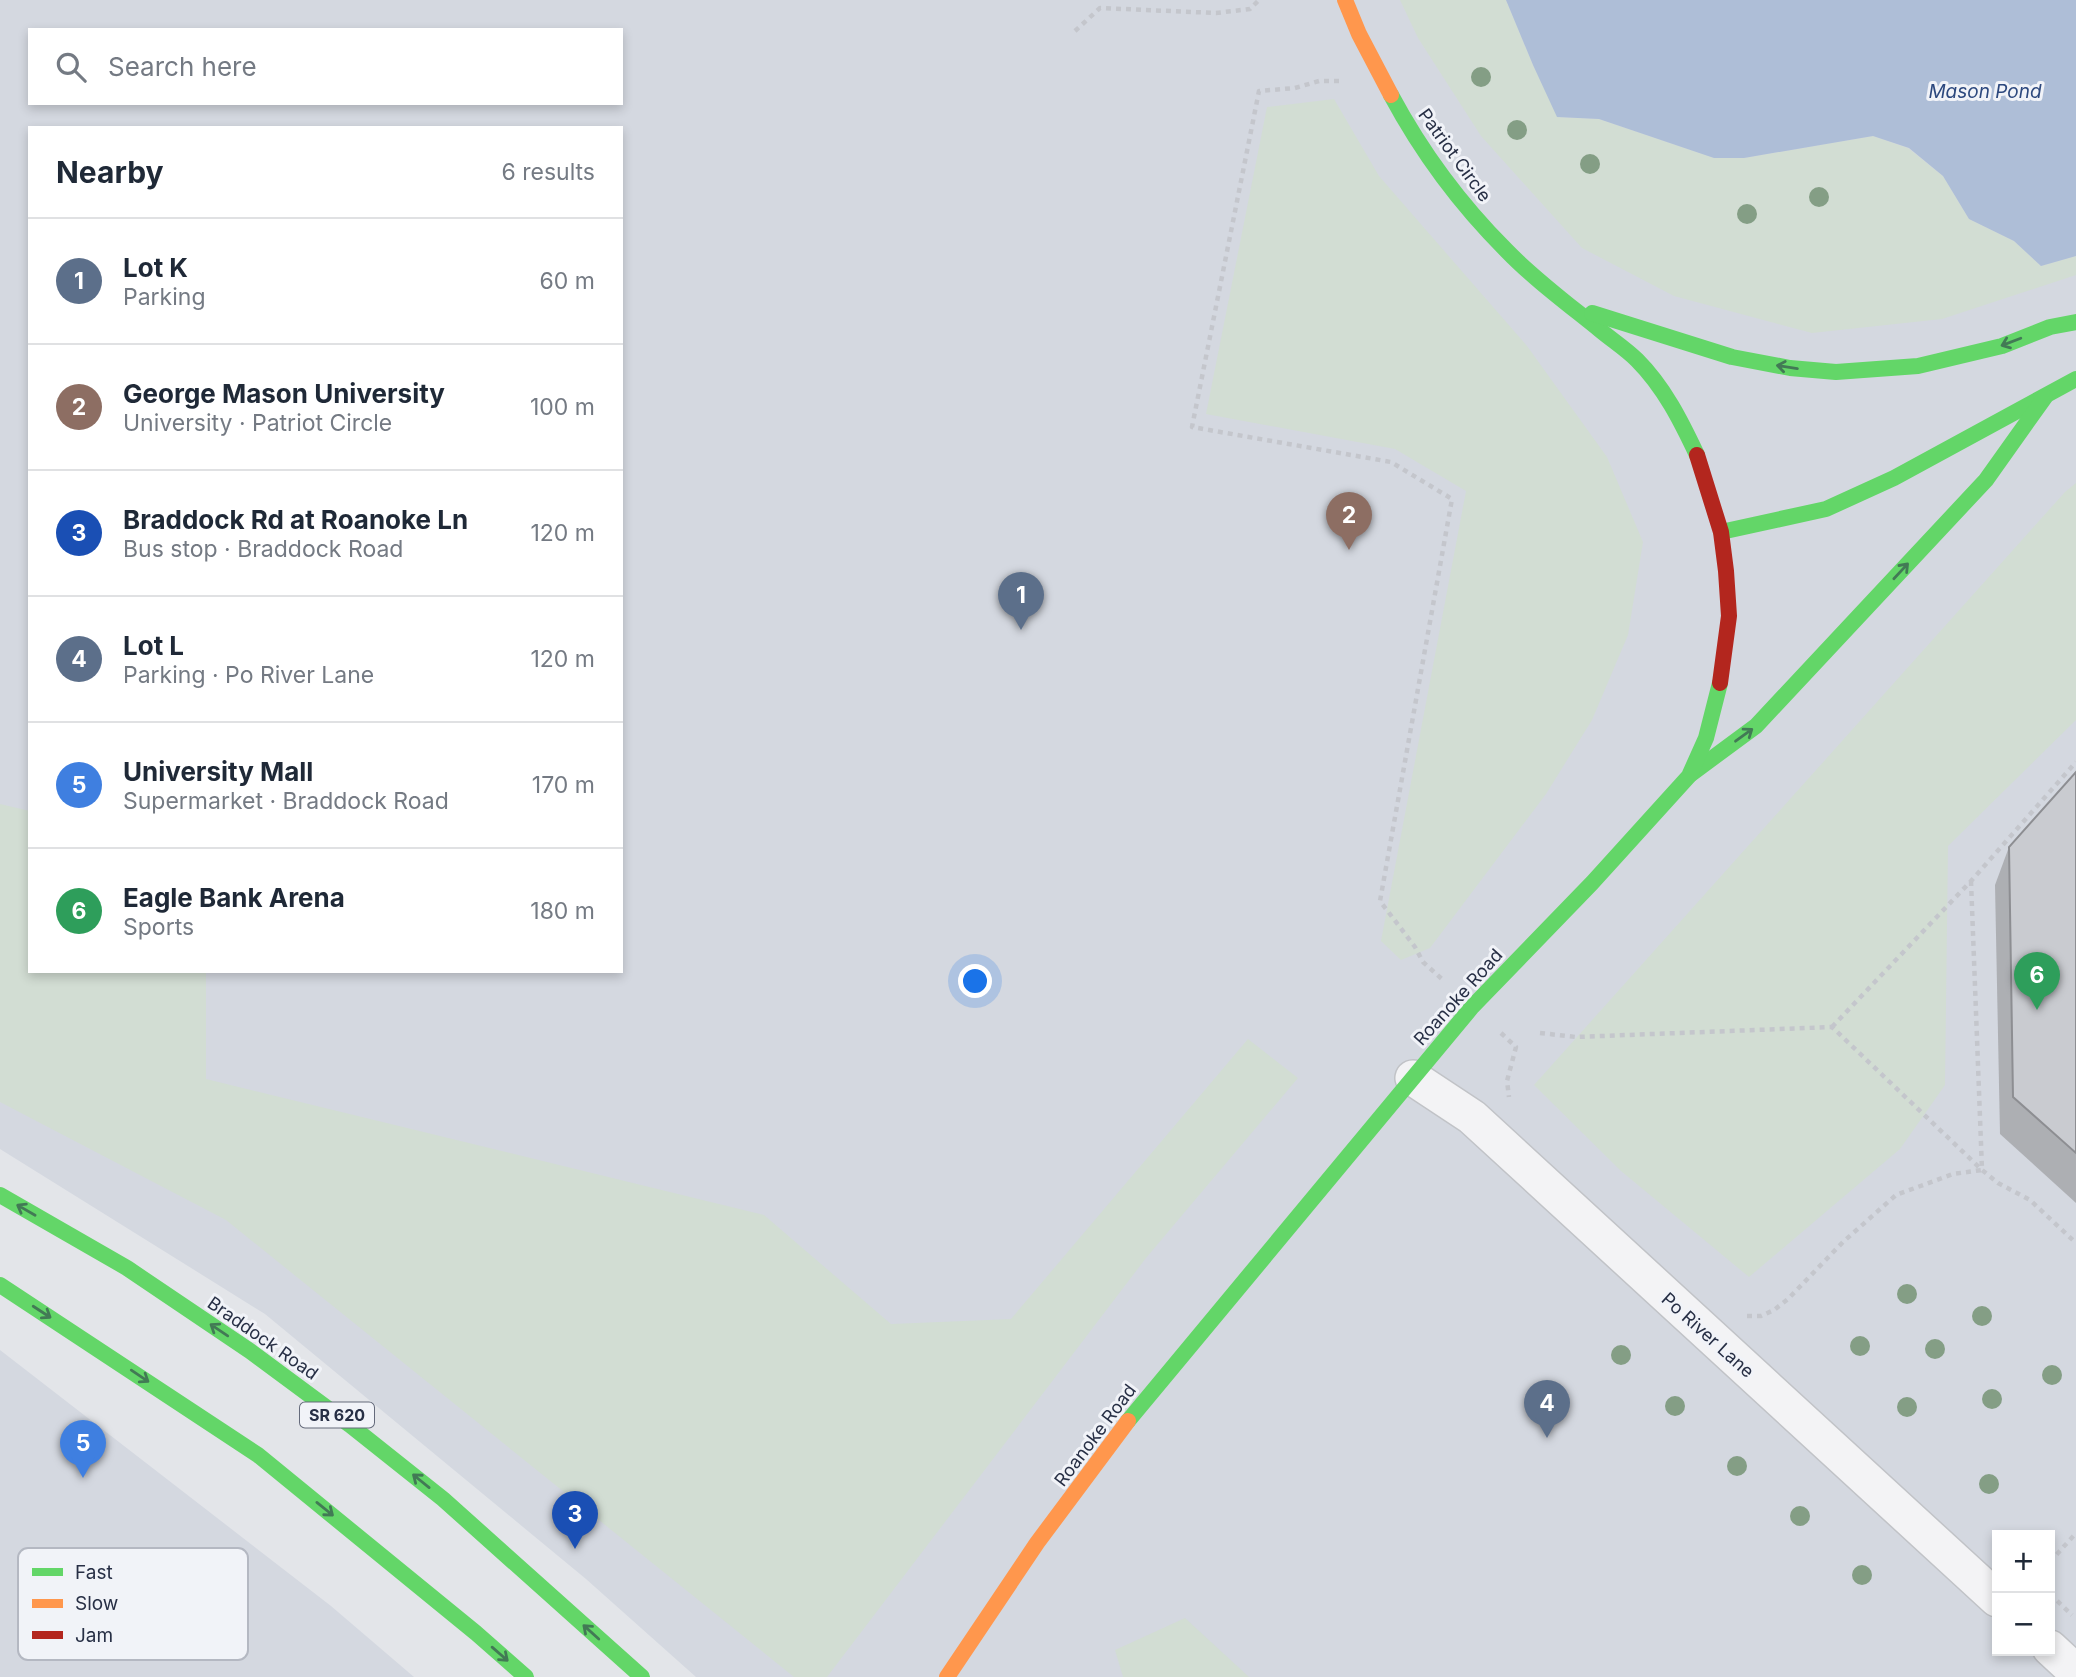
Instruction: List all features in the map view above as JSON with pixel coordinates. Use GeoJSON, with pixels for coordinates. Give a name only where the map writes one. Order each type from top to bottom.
{"type":"FeatureCollection","features":[{"type":"Feature","properties":{"kind":"street","name":"Patriot Circle"},"geometry":{"type":"LineString","coordinates":[[1345,0],[1359,34],[1399,110],[1439,171],[1507,251],[1570,306]]}},
{"type":"Feature","properties":{"kind":"street"},"geometry":{"type":"LineString","coordinates":[[1570,306],[1732,357],[1790,368],[1836,372],[1918,366],[2002,345],[2050,327],[2076,321]]}},
{"type":"Feature","properties":{"kind":"street","name":"Roanoke Road"},"geometry":{"type":"LineString","coordinates":[[947,1677],[1037,1543],[1135,1412],[1472,1007],[1592,883],[1689,776],[1706,738],[1725,651],[1729,616],[1721,532],[1698,458],[1681,421],[1662,392],[1636,359],[1570,306]]}},
{"type":"Feature","properties":{"kind":"street"},"geometry":{"type":"LineString","coordinates":[[1721,532],[1826,509],[1894,478],[2076,379]]}},
{"type":"Feature","properties":{"kind":"street"},"geometry":{"type":"LineString","coordinates":[[1689,776],[1756,726],[1986,480],[2045,397]]}},
{"type":"Feature","properties":{"kind":"street","name":"Po River Lane"},"geometry":{"type":"LineString","coordinates":[[1413,1078],[1472,1117],[1992,1595]]}},
{"type":"Feature","properties":{"kind":"street","name":"Braddock Road"},"geometry":{"type":"LineString","coordinates":[[0,1195],[127,1268],[250,1351],[350,1425],[443,1499],[642,1677]]}},
{"type":"Feature","properties":{"kind":"street"},"geometry":{"type":"LineString","coordinates":[[0,1285],[258,1455],[526,1677]]}},
{"type":"Feature","properties":{"kind":"street"},"geometry":{"type":"LineString","coordinates":[[2055,1653],[2076,1672]]}},
{"type":"Feature","properties":{"kind":"path"},"geometry":{"type":"LineString","coordinates":[[1075,31],[1100,8],[1216,13],[1250,9],[1259,0]]}},
{"type":"Feature","properties":{"kind":"path"},"geometry":{"type":"LineString","coordinates":[[1339,81],[1319,81],[1295,88],[1259,91],[1192,427],[1391,462],[1452,499],[1380,901],[1415,947],[1423,962],[1516,1047],[1507,1080],[1509,1099]]}},
{"type":"Feature","properties":{"kind":"path"},"geometry":{"type":"LineString","coordinates":[[1540,1033],[1576,1037],[1832,1027],[1971,881],[2076,762]]}},
{"type":"Feature","properties":{"kind":"path"},"geometry":{"type":"LineString","coordinates":[[1971,881],[1982,1170]]}},
{"type":"Feature","properties":{"kind":"path"},"geometry":{"type":"LineString","coordinates":[[1832,1027],[1982,1170],[1998,1183],[2030,1200],[2076,1243]]}},
{"type":"Feature","properties":{"kind":"path"},"geometry":{"type":"LineString","coordinates":[[1744,1315],[1760,1316],[1781,1304],[1843,1242],[1896,1195],[1953,1174],[1982,1170]]}},
{"type":"Feature","properties":{"kind":"path"},"geometry":{"type":"LineString","coordinates":[[2055,1556],[2076,1533]]}},
{"type":"Feature","properties":{"kind":"path"},"geometry":{"type":"LineString","coordinates":[[2055,1599],[2076,1618]]}},
{"type":"Feature","properties":{"kind":"shaded area"},"geometry":{"type":"Polygon","coordinates":[[[0,0],[2076,0],[2076,1677],[696,1677],[586,1579],[265,1314],[0,1149],[0,0]]]}},
{"type":"Feature","properties":{"kind":"shaded area"},"geometry":{"type":"Polygon","coordinates":[[[1400,0],[1506,0],[1558,117],[1599,119],[1714,158],[1744,158],[1873,136],[1908,148],[1943,176],[1969,219],[2014,241],[2041,266],[2076,256],[2076,275],[1942,319],[1812,333],[1674,296],[1582,248],[1481,136],[1418,38],[1400,0]]]}},
{"type":"Feature","properties":{"kind":"shaded area"},"geometry":{"type":"Polygon","coordinates":[[[1334,99],[1379,176],[1527,346],[1607,457],[1643,542],[1628,635],[1592,720],[1546,794],[1430,948],[1401,960],[1381,941],[1466,491],[1395,449],[1206,414],[1267,107],[1334,99]]]}},
{"type":"Feature","properties":{"kind":"shaded area"},"geometry":{"type":"Polygon","coordinates":[[[2076,483],[2076,720],[1948,846],[1945,1085],[1900,1149],[1749,1277],[1621,1171],[1534,1085],[2065,492],[2076,483]]]}},
{"type":"Feature","properties":{"kind":"shaded area"},"geometry":{"type":"Polygon","coordinates":[[[0,804],[28,811],[28,973],[206,973],[206,1079],[764,1215],[891,1324],[1011,1319],[1248,1039],[1298,1078],[1146,1258],[827,1677],[794,1677],[226,1220],[0,1102],[0,804]]]}},
{"type":"Feature","properties":{"kind":"shaded area"},"geometry":{"type":"Polygon","coordinates":[[[0,1350],[331,1606],[414,1677],[0,1677],[0,1350]]]}},
{"type":"Feature","properties":{"kind":"shaded area"},"geometry":{"type":"Polygon","coordinates":[[[1185,1618],[1249,1677],[1123,1677],[1115,1650],[1185,1618]]]}},
{"type":"Feature","properties":{"kind":"water","name":"Mason Pond"},"geometry":{"type":"Polygon","coordinates":[[[1506,0],[2076,0],[2076,256],[2041,266],[2014,241],[1969,219],[1943,176],[1909,148],[1873,136],[1744,158],[1714,158],[1599,119],[1557,117],[1506,0]]]}},
{"type":"Feature","properties":{"kind":"building"},"geometry":{"type":"Polygon","coordinates":[[[2076,772],[2076,1153],[2013,1097],[2009,847],[2076,772]]]}},
{"type":"Feature","properties":{"kind":"traffic: fast"},"geometry":{"type":"LineString","coordinates":[[1391,95],[1415,137],[1443,177],[1489,233],[1528,271],[1647,370],[1671,405],[1697,455]]}},
{"type":"Feature","properties":{"kind":"traffic: fast"},"geometry":{"type":"LineString","coordinates":[[1592,313],[1732,357],[1790,368],[1836,372],[1918,366],[2002,346],[2050,327],[2076,322]]}},
{"type":"Feature","properties":{"kind":"traffic: fast"},"geometry":{"type":"LineString","coordinates":[[1721,532],[1826,509],[1894,478],[2076,379]]}},
{"type":"Feature","properties":{"kind":"traffic: fast"},"geometry":{"type":"LineString","coordinates":[[1691,774],[1756,726],[1986,480],[2045,397]]}},
{"type":"Feature","properties":{"kind":"traffic: fast"},"geometry":{"type":"LineString","coordinates":[[1128,1421],[1472,1007],[1592,883],[1689,776],[1706,738],[1720,683]]}},
{"type":"Feature","properties":{"kind":"traffic: fast"},"geometry":{"type":"LineString","coordinates":[[0,1195],[127,1268],[250,1351],[350,1425],[443,1499],[642,1677]]}},
{"type":"Feature","properties":{"kind":"traffic: fast"},"geometry":{"type":"LineString","coordinates":[[0,1285],[258,1455],[526,1677]]}},
{"type":"Feature","properties":{"kind":"traffic: slow"},"geometry":{"type":"LineString","coordinates":[[1345,0],[1359,34],[1391,95]]}},
{"type":"Feature","properties":{"kind":"traffic: slow"},"geometry":{"type":"LineString","coordinates":[[947,1677],[1037,1543],[1128,1421]]}},
{"type":"Feature","properties":{"kind":"traffic: jam"},"geometry":{"type":"LineString","coordinates":[[1697,455],[1721,532],[1726,571],[1729,616],[1720,683]]}},
{"type":"Feature","properties":{"kind":"place","name":"George Mason University"},"geometry":{"type":"Point","coordinates":[1349,550]}},
{"type":"Feature","properties":{"kind":"place","name":"Lot K"},"geometry":{"type":"Point","coordinates":[1021,630]}},
{"type":"Feature","properties":{"kind":"place","name":"Eagle Bank Arena"},"geometry":{"type":"Point","coordinates":[2037,1010]}},
{"type":"Feature","properties":{"kind":"place","name":"Lot L"},"geometry":{"type":"Point","coordinates":[1547,1438]}},
{"type":"Feature","properties":{"kind":"place","name":"University Mall"},"geometry":{"type":"Point","coordinates":[83,1478]}},
{"type":"Feature","properties":{"kind":"place","name":"Braddock Rd at Roanoke Ln"},"geometry":{"type":"Point","coordinates":[575,1549]}}]}
